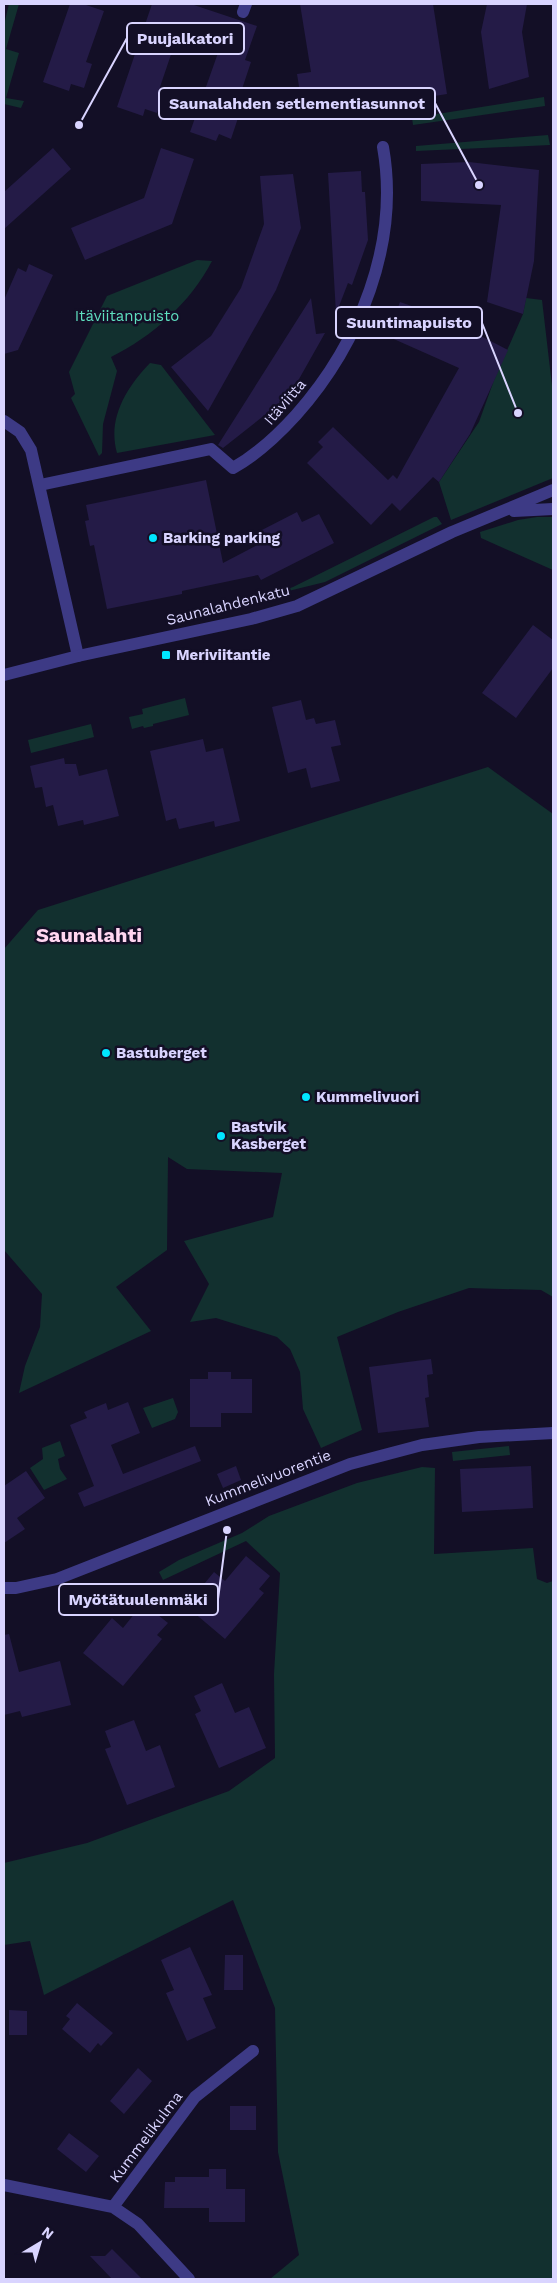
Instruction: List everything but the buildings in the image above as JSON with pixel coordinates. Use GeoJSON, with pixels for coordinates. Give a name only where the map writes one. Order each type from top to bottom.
{"type":"FeatureCollection","features":[{"type":"Feature","properties":{"kind":"street","name":"Itäviitta"},"geometry":{"type":"LineString","coordinates":[[40,486],[211,449],[233,468],[248,460],[274,440],[312,397],[330,372],[361,314],[380,254],[386,223],[388,175],[383,147]]}},
{"type":"Feature","properties":{"kind":"street"},"geometry":{"type":"LineString","coordinates":[[4,421],[20,432],[31,450],[78,656]]}},
{"type":"Feature","properties":{"kind":"street","name":"Saunalahdenkatu"},"geometry":{"type":"LineString","coordinates":[[4,675],[78,656],[251,619],[298,606],[452,532],[553,490]]}},
{"type":"Feature","properties":{"kind":"street","name":"Saunalahdenkatu"},"geometry":{"type":"LineString","coordinates":[[504,511],[553,510]]}},
{"type":"Feature","properties":{"kind":"street","name":"Kummelivuorentie"},"geometry":{"type":"LineString","coordinates":[[4,1588],[16,1588],[56,1579],[350,1464],[422,1445],[470,1438],[553,1433]]}},
{"type":"Feature","properties":{"kind":"street","name":"Kummelikulma"},"geometry":{"type":"LineString","coordinates":[[113,2207],[195,2097],[253,2051]]}},
{"type":"Feature","properties":{"kind":"street"},"geometry":{"type":"LineString","coordinates":[[4,2186],[113,2207],[138,2224],[189,2279]]}},
{"type":"Feature","properties":{"kind":"green space"},"geometry":{"type":"Polygon","coordinates":[[[9,4],[19,4],[6,49],[19,53],[6,98],[24,101],[21,108],[4,104],[4,25],[9,4]]]}},
{"type":"Feature","properties":{"kind":"green space"},"geometry":{"type":"Polygon","coordinates":[[[544,97],[545,106],[413,125],[412,118],[544,97]]]}},
{"type":"Feature","properties":{"kind":"green space"},"geometry":{"type":"Polygon","coordinates":[[[548,135],[550,145],[416,151],[416,146],[548,135]]]}},
{"type":"Feature","properties":{"kind":"green space","name":"Itäviitanpuisto"},"geometry":{"type":"Polygon","coordinates":[[[197,260],[212,261],[182,304],[155,329],[111,357],[117,371],[103,424],[102,453],[99,456],[71,398],[75,394],[69,372],[107,296],[197,260]]]}},
{"type":"Feature","properties":{"kind":"green space"},"geometry":{"type":"Polygon","coordinates":[[[526,298],[542,300],[553,394],[553,478],[451,520],[439,482],[479,422],[494,380],[523,314],[526,298]]]}},
{"type":"Feature","properties":{"kind":"green space"},"geometry":{"type":"Polygon","coordinates":[[[150,363],[161,365],[215,435],[117,453],[115,428],[121,404],[134,382],[150,363]]]}},
{"type":"Feature","properties":{"kind":"green space"},"geometry":{"type":"Polygon","coordinates":[[[437,517],[442,524],[325,582],[264,597],[293,587],[437,517]]]}},
{"type":"Feature","properties":{"kind":"green space"},"geometry":{"type":"Polygon","coordinates":[[[553,517],[553,570],[481,538],[480,532],[518,520],[553,517]]]}},
{"type":"Feature","properties":{"kind":"green space"},"geometry":{"type":"Polygon","coordinates":[[[185,698],[189,715],[153,724],[153,726],[132,729],[129,717],[143,714],[142,709],[185,698]]]}},
{"type":"Feature","properties":{"kind":"green space"},"geometry":{"type":"Polygon","coordinates":[[[91,724],[94,737],[31,753],[28,740],[91,724]]]}},
{"type":"Feature","properties":{"kind":"green space"},"geometry":{"type":"Polygon","coordinates":[[[488,767],[553,814],[553,1297],[541,1290],[469,1288],[398,1312],[337,1337],[362,1430],[321,1448],[303,1409],[300,1372],[290,1349],[277,1337],[216,1318],[190,1322],[209,1284],[184,1241],[273,1217],[282,1173],[187,1169],[168,1157],[167,1250],[116,1287],[151,1331],[19,1393],[25,1366],[40,1327],[42,1294],[4,1250],[4,949],[38,910],[488,767]]]}},
{"type":"Feature","properties":{"kind":"green space"},"geometry":{"type":"Polygon","coordinates":[[[173,1398],[178,1412],[175,1419],[152,1428],[143,1408],[173,1398]]]}},
{"type":"Feature","properties":{"kind":"green space"},"geometry":{"type":"Polygon","coordinates":[[[60,1441],[65,1456],[58,1459],[60,1469],[67,1479],[44,1490],[30,1468],[43,1459],[42,1448],[60,1441]]]}},
{"type":"Feature","properties":{"kind":"green space"},"geometry":{"type":"Polygon","coordinates":[[[509,1446],[510,1455],[453,1461],[452,1452],[509,1446]]]}},
{"type":"Feature","properties":{"kind":"green space"},"geometry":{"type":"Polygon","coordinates":[[[422,1467],[435,1468],[434,1554],[533,1548],[537,1579],[547,1583],[553,1581],[553,2279],[270,2279],[299,2255],[278,2152],[275,2008],[233,1900],[44,1995],[30,1941],[4,1945],[4,1863],[87,1843],[229,1791],[275,1758],[274,1674],[280,1573],[246,1541],[163,1580],[159,1572],[179,1560],[242,1533],[269,1516],[357,1483],[422,1467]]]}},
{"type":"Feature","properties":{"kind":"place","name":"Puujalkatori"},"geometry":{"type":"Point","coordinates":[79,125]}},
{"type":"Feature","properties":{"kind":"place","name":"Saunalahden setlementiasunnot"},"geometry":{"type":"Point","coordinates":[479,185]}},
{"type":"Feature","properties":{"kind":"place","name":"Suuntimapuisto"},"geometry":{"type":"Point","coordinates":[518,413]}},
{"type":"Feature","properties":{"kind":"place","name":"Barking parking"},"geometry":{"type":"Point","coordinates":[153,538]}},
{"type":"Feature","properties":{"kind":"place","name":"Meriviitantie"},"geometry":{"type":"Point","coordinates":[166,655]}},
{"type":"Feature","properties":{"kind":"place","name":"Bastuberget"},"geometry":{"type":"Point","coordinates":[106,1053]}},
{"type":"Feature","properties":{"kind":"place","name":"Kummelivuori"},"geometry":{"type":"Point","coordinates":[306,1097]}},
{"type":"Feature","properties":{"kind":"place","name":"Bastvik Kasberget"},"geometry":{"type":"Point","coordinates":[221,1136]}},
{"type":"Feature","properties":{"kind":"place","name":"Myötätuulenmäki"},"geometry":{"type":"Point","coordinates":[227,1530]}},
{"type":"Feature","properties":{"kind":"district","name":"Saunalahti"},"geometry":{"type":"Point","coordinates":[89,935]}}]}
